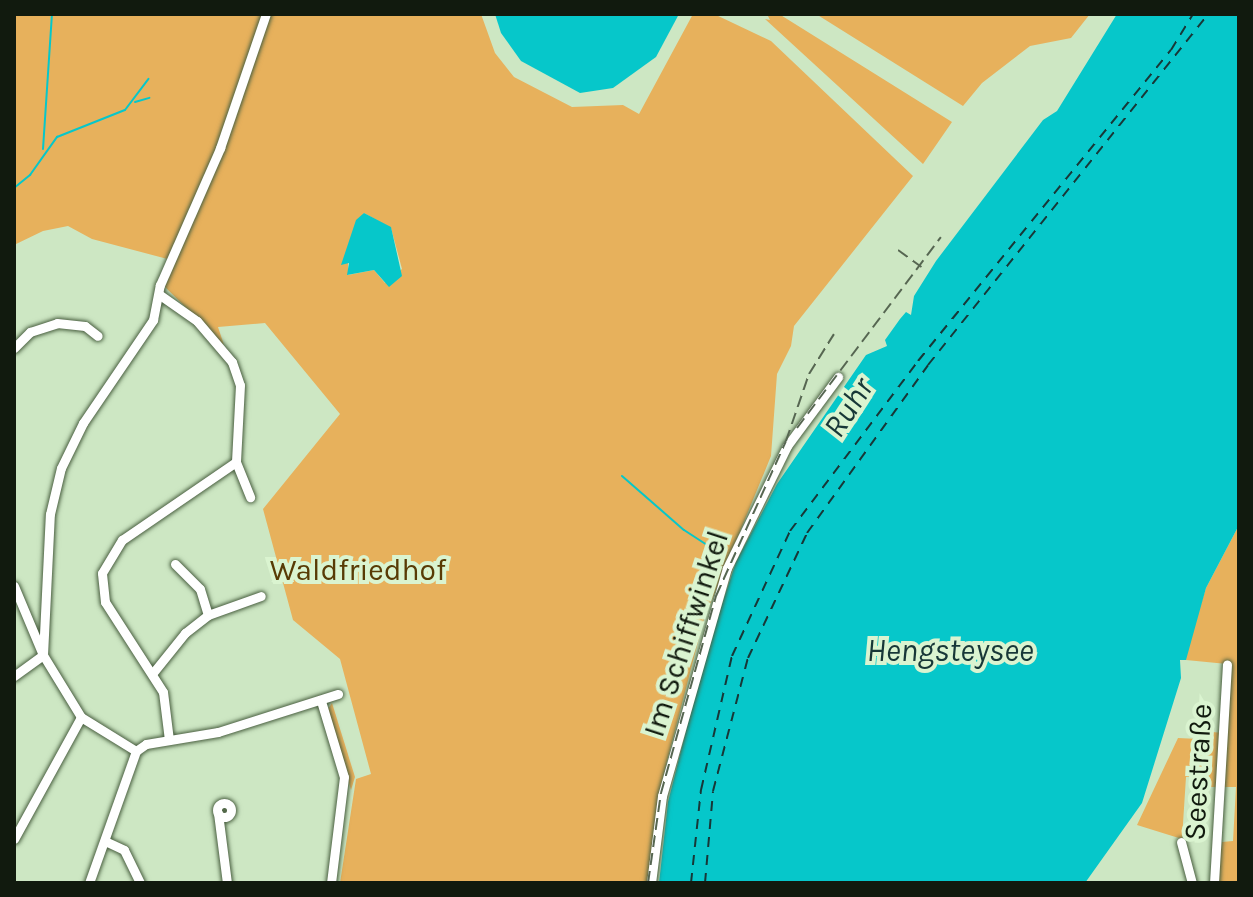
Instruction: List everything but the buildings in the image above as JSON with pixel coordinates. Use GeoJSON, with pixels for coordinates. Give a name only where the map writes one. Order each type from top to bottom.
{"type":"FeatureCollection","features":[{"type":"Feature","properties":{"kind":"street"},"geometry":{"type":"LineString","coordinates":[[43,655],[44,568],[61,468],[83,423],[142,341],[160,295],[162,281],[225,135],[266,14]]}},
{"type":"Feature","properties":{"kind":"street"},"geometry":{"type":"LineString","coordinates":[[160,295],[197,321],[232,362],[240,385],[236,462],[250,497]]}},
{"type":"Feature","properties":{"kind":"street"},"geometry":{"type":"LineString","coordinates":[[14,348],[30,332],[57,323],[85,326],[98,336]]}},
{"type":"Feature","properties":{"kind":"street","name":"Im Schiffwinkel"},"geometry":{"type":"LineString","coordinates":[[651,883],[662,796],[727,568],[787,446],[838,377]]}},
{"type":"Feature","properties":{"kind":"street"},"geometry":{"type":"LineString","coordinates":[[169,740],[168,705],[152,674],[105,602],[102,573],[122,540],[236,462]]}},
{"type":"Feature","properties":{"kind":"street"},"geometry":{"type":"LineString","coordinates":[[175,564],[191,572],[208,615]]}},
{"type":"Feature","properties":{"kind":"street"},"geometry":{"type":"LineString","coordinates":[[14,586],[43,655],[81,717],[136,751]]}},
{"type":"Feature","properties":{"kind":"street"},"geometry":{"type":"LineString","coordinates":[[152,674],[185,633],[208,615],[248,596],[261,596]]}},
{"type":"Feature","properties":{"kind":"street"},"geometry":{"type":"LineString","coordinates":[[14,676],[43,655]]}},
{"type":"Feature","properties":{"kind":"street","name":"Seestraße"},"geometry":{"type":"LineString","coordinates":[[1214,883],[1227,664]]}},
{"type":"Feature","properties":{"kind":"street"},"geometry":{"type":"LineString","coordinates":[[136,751],[169,740],[218,732],[338,694]]}},
{"type":"Feature","properties":{"kind":"street"},"geometry":{"type":"LineString","coordinates":[[321,701],[344,777],[331,883]]}},
{"type":"Feature","properties":{"kind":"street"},"geometry":{"type":"LineString","coordinates":[[14,839],[81,717]]}},
{"type":"Feature","properties":{"kind":"street"},"geometry":{"type":"LineString","coordinates":[[89,883],[136,751]]}},
{"type":"Feature","properties":{"kind":"street"},"geometry":{"type":"LineString","coordinates":[[218,813],[227,883]]}},
{"type":"Feature","properties":{"kind":"street"},"geometry":{"type":"LineString","coordinates":[[105,841],[124,850],[140,883]]}},
{"type":"Feature","properties":{"kind":"street","name":"Seestraße"},"geometry":{"type":"LineString","coordinates":[[1181,842],[1192,883]]}},
{"type":"Feature","properties":{"kind":"green space","name":"Waldfriedhof"},"geometry":{"type":"Polygon","coordinates":[[[14,14],[481,14],[495,53],[514,77],[572,107],[623,105],[639,114],[693,14],[714,14],[771,41],[913,176],[794,326],[791,346],[777,374],[771,456],[704,619],[659,792],[648,883],[340,883],[356,779],[371,774],[340,659],[293,620],[263,509],[340,414],[265,323],[218,327],[224,345],[165,287],[175,261],[92,239],[68,226],[43,231],[14,245],[14,14]],[[364,213],[348,245],[348,275],[374,270],[385,283],[402,269],[391,228],[364,213]]]}},
{"type":"Feature","properties":{"kind":"green space"},"geometry":{"type":"Polygon","coordinates":[[[767,14],[779,14],[952,122],[923,164],[765,19],[770,20],[767,14]]]}},
{"type":"Feature","properties":{"kind":"green space"},"geometry":{"type":"Polygon","coordinates":[[[816,14],[1090,14],[1071,38],[1030,46],[982,83],[963,106],[816,14]]]}},
{"type":"Feature","properties":{"kind":"green space"},"geometry":{"type":"Polygon","coordinates":[[[1239,525],[1239,883],[1217,883],[1222,842],[1233,841],[1236,787],[1198,787],[1198,777],[1186,777],[1182,839],[1137,825],[1178,738],[1199,739],[1200,731],[1224,733],[1227,664],[1186,660],[1186,651],[1206,588],[1239,525]]]}},
{"type":"Feature","properties":{"kind":"green space"},"geometry":{"type":"Polygon","coordinates":[[[332,703],[355,777],[351,790],[328,709],[332,703]]]}},
{"type":"Feature","properties":{"kind":"water"},"geometry":{"type":"Polygon","coordinates":[[[495,14],[679,14],[656,57],[613,88],[580,93],[521,61],[501,33],[495,14]]]}},
{"type":"Feature","properties":{"kind":"water","name":"Hengsteysee"},"geometry":{"type":"Polygon","coordinates":[[[1117,14],[1239,14],[1239,525],[1206,588],[1186,660],[1180,660],[1181,678],[1142,803],[1085,883],[659,883],[668,802],[706,652],[736,562],[777,484],[866,355],[887,346],[885,340],[900,319],[906,312],[911,315],[914,296],[936,261],[1043,120],[1057,111],[1117,14]]]}},
{"type":"Feature","properties":{"kind":"water"},"geometry":{"type":"Polygon","coordinates":[[[364,213],[391,227],[402,276],[389,287],[374,270],[347,275],[349,263],[341,265],[356,220],[364,213]]]}},
{"type":"Feature","properties":{"kind":"waterway"},"geometry":{"type":"LineString","coordinates":[[43,149],[52,14]]}},
{"type":"Feature","properties":{"kind":"waterway"},"geometry":{"type":"LineString","coordinates":[[14,188],[30,175],[57,137],[125,110],[148,79]]}},
{"type":"Feature","properties":{"kind":"waterway"},"geometry":{"type":"LineString","coordinates":[[135,102],[149,98]]}},
{"type":"Feature","properties":{"kind":"waterway"},"geometry":{"type":"LineString","coordinates":[[622,476],[684,530],[721,554]]}},
{"type":"Feature","properties":{"kind":"ferry route"},"geometry":{"type":"LineString","coordinates":[[691,883],[701,790],[732,656],[790,531],[918,361],[1171,50],[1193,14]]}},
{"type":"Feature","properties":{"kind":"ferry route"},"geometry":{"type":"LineString","coordinates":[[705,883],[713,791],[748,658],[807,533],[928,365],[1208,14]]}},
{"type":"Feature","properties":{"kind":"railway"},"geometry":{"type":"LineString","coordinates":[[797,428],[941,237]]}},
{"type":"Feature","properties":{"kind":"railway"},"geometry":{"type":"LineString","coordinates":[[898,250],[921,267]]}},
{"type":"Feature","properties":{"kind":"railway"},"geometry":{"type":"LineString","coordinates":[[648,883],[661,793],[716,596],[786,441],[809,374],[834,334]]}},
{"type":"Feature","properties":{"kind":"water label","name":"Ruhr"},"geometry":{"type":"Point","coordinates":[849,408]}}]}
